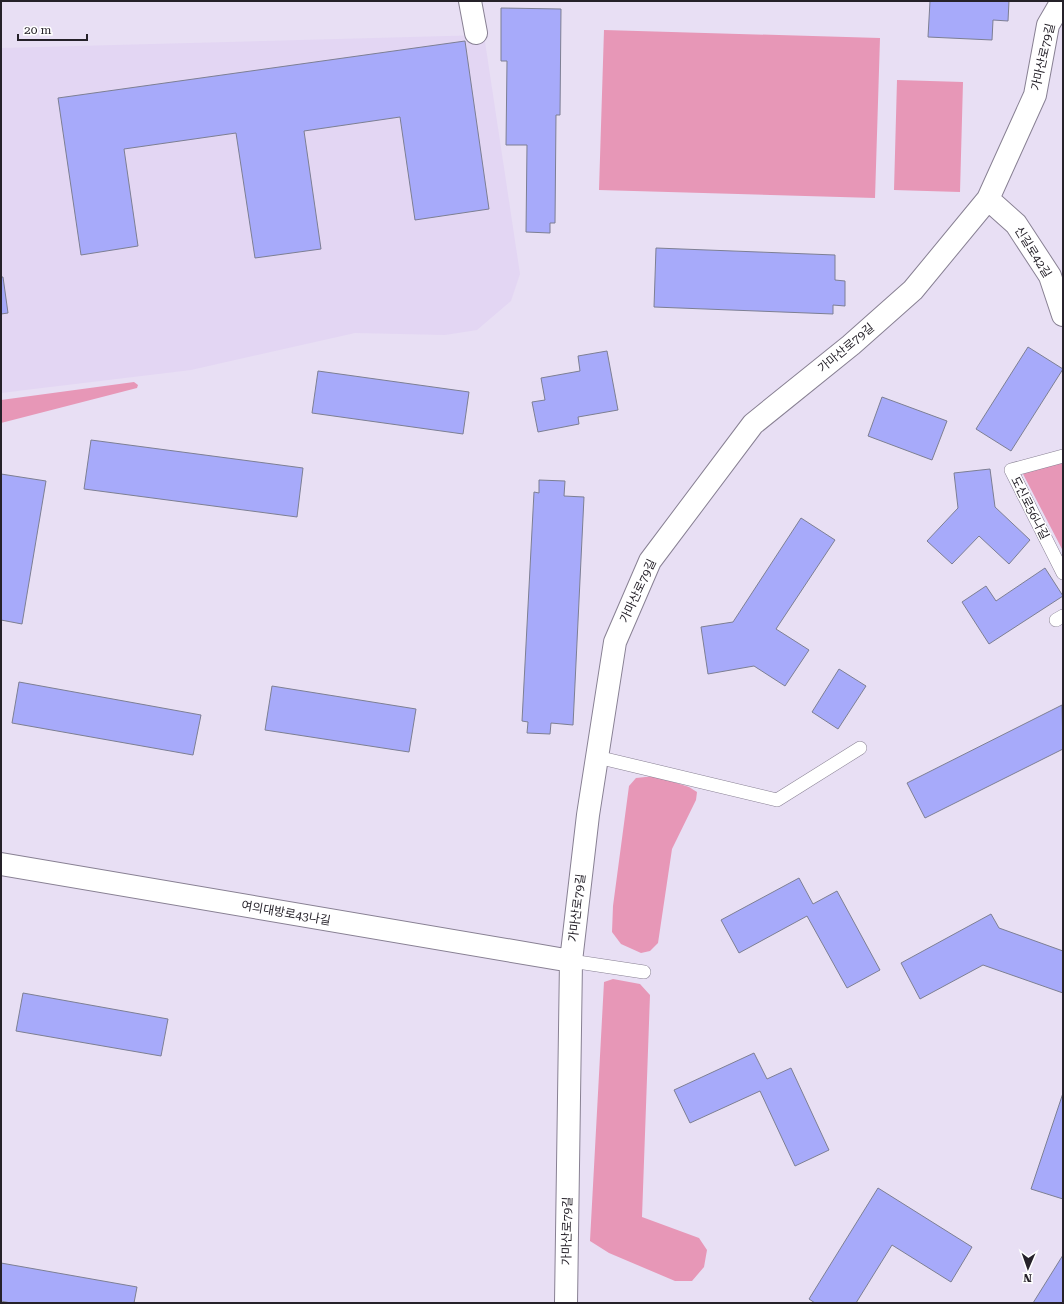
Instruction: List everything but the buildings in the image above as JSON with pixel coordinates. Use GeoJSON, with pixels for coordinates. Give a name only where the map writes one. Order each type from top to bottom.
{"type":"FeatureCollection","features":[{"type":"Feature","properties":{"kind":"street"},"geometry":{"type":"LineString","coordinates":[[470,1],[476,33]]}},
{"type":"Feature","properties":{"kind":"street"},"geometry":{"type":"LineString","coordinates":[[1048,25],[1053,1]]}},
{"type":"Feature","properties":{"kind":"street","name":"가마산로79길"},"geometry":{"type":"LineString","coordinates":[[566,1303],[571,961],[588,815],[615,642],[650,561],[753,424],[851,345],[913,290],[988,199],[1035,95],[1048,25],[1062,1]]}},
{"type":"Feature","properties":{"kind":"street","name":"신길로42길"},"geometry":{"type":"LineString","coordinates":[[988,199],[1016,224],[1050,276],[1063,315]]}},
{"type":"Feature","properties":{"kind":"street","name":"여의대방로43나길"},"geometry":{"type":"LineString","coordinates":[[1,864],[571,961]]}},
{"type":"Feature","properties":{"kind":"lane","name":"도신로56나길"},"geometry":{"type":"LineString","coordinates":[[1063,456],[1010,470],[1063,573]]}},
{"type":"Feature","properties":{"kind":"lane"},"geometry":{"type":"LineString","coordinates":[[597,757],[777,800],[860,748]]}},
{"type":"Feature","properties":{"kind":"lane"},"geometry":{"type":"LineString","coordinates":[[571,961],[644,972]]}},
{"type":"Feature","properties":{"kind":"shaded area"},"geometry":{"type":"Polygon","coordinates":[[[604,30],[880,38],[875,198],[599,190],[604,30]]]}},
{"type":"Feature","properties":{"kind":"shaded area"},"geometry":{"type":"Polygon","coordinates":[[[484,35],[520,274],[511,301],[477,330],[445,335],[355,333],[191,370],[1,393],[1,48],[484,35]]]}},
{"type":"Feature","properties":{"kind":"shaded area"},"geometry":{"type":"Polygon","coordinates":[[[897,80],[963,82],[960,192],[894,190],[897,80]]]}},
{"type":"Feature","properties":{"kind":"shaded area"},"geometry":{"type":"Polygon","coordinates":[[[134,382],[138,385],[137,388],[1,423],[1,400],[134,382]]]}},
{"type":"Feature","properties":{"kind":"shaded area"},"geometry":{"type":"Polygon","coordinates":[[[1063,459],[1063,551],[1023,474],[1047,463],[1063,459]]]}},
{"type":"Feature","properties":{"kind":"shaded area"},"geometry":{"type":"Polygon","coordinates":[[[655,776],[689,787],[697,792],[696,800],[672,849],[658,943],[650,951],[641,953],[621,944],[612,932],[613,906],[629,786],[636,778],[655,776]]]}},
{"type":"Feature","properties":{"kind":"shaded area"},"geometry":{"type":"Polygon","coordinates":[[[613,979],[640,984],[650,995],[642,1217],[699,1238],[707,1250],[704,1267],[692,1281],[675,1281],[609,1253],[590,1241],[604,982],[613,979]]]}}]}
